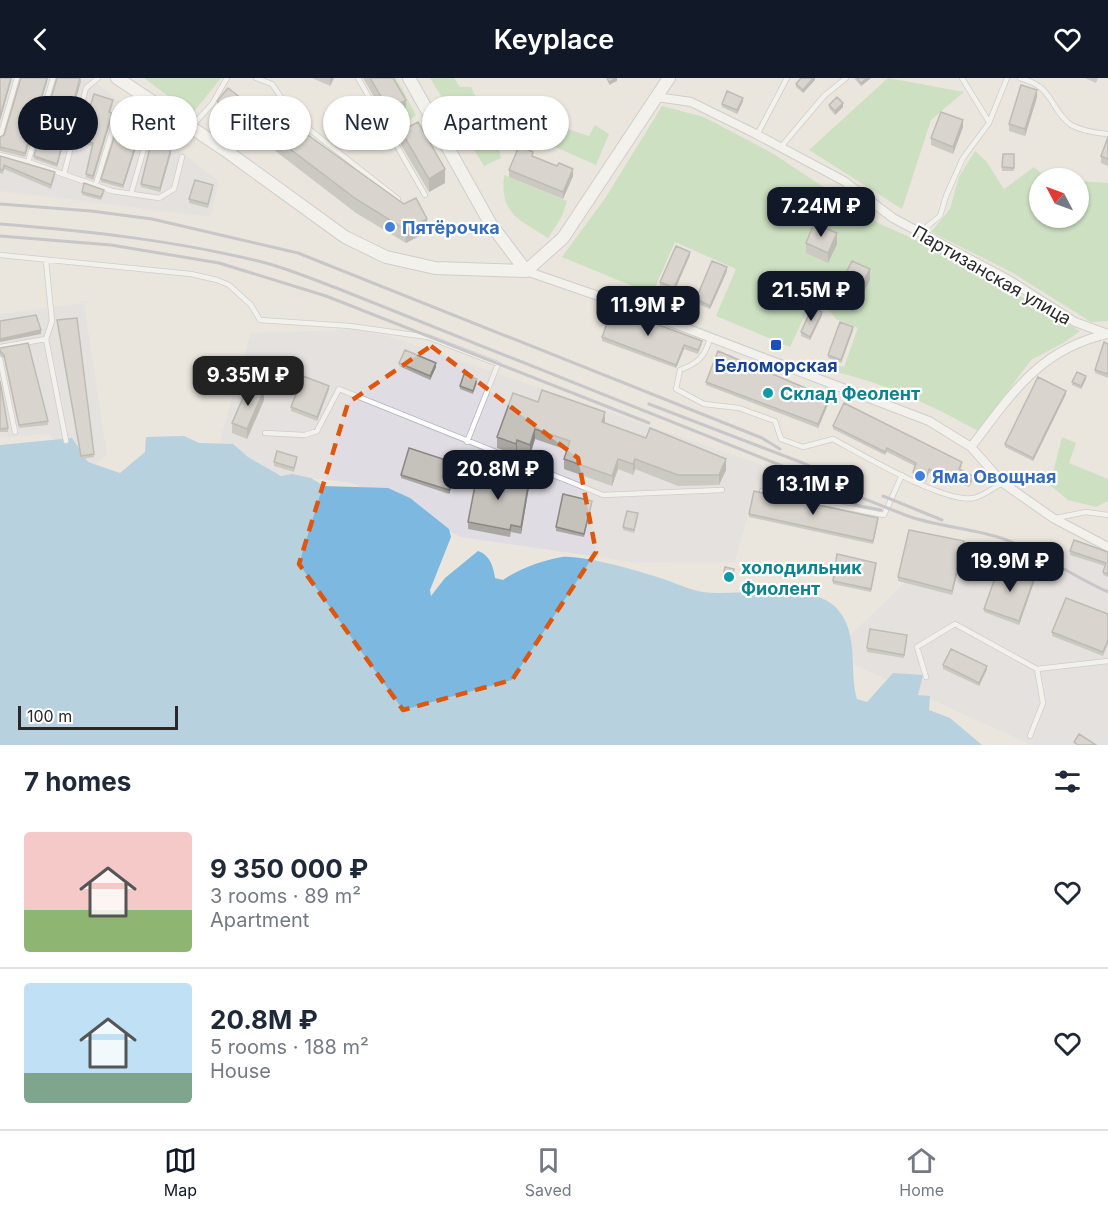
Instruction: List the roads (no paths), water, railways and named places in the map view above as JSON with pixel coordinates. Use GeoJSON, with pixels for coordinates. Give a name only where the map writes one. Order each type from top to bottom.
{"type":"FeatureCollection","features":[{"type":"Feature","properties":{"kind":"main road"},"geometry":{"type":"LineString","coordinates":[[117,78],[143,96]]}},
{"type":"Feature","properties":{"kind":"main road"},"geometry":{"type":"LineString","coordinates":[[409,78],[490,223],[526,271]]}},
{"type":"Feature","properties":{"kind":"main road"},"geometry":{"type":"LineString","coordinates":[[197,134],[225,150],[345,237],[386,257],[435,268],[526,271],[563,238],[669,78]]}},
{"type":"Feature","properties":{"kind":"street","name":"Партизанская улица"},"geometry":{"type":"LineString","coordinates":[[657,97],[691,102],[757,135],[844,181],[919,233],[1009,280],[1075,322],[1108,334]]}},
{"type":"Feature","properties":{"kind":"street"},"geometry":{"type":"LineString","coordinates":[[526,271],[711,337],[929,421],[971,447],[1003,483],[1053,518],[1108,547]]}},
{"type":"Feature","properties":{"kind":"street"},"geometry":{"type":"LineString","coordinates":[[971,447],[1023,380],[1043,361],[1078,340],[1108,334]]}},
{"type":"Feature","properties":{"kind":"lane"},"geometry":{"type":"LineString","coordinates":[[0,137],[17,78]]}},
{"type":"Feature","properties":{"kind":"lane"},"geometry":{"type":"LineString","coordinates":[[28,162],[53,78]]}},
{"type":"Feature","properties":{"kind":"lane"},"geometry":{"type":"LineString","coordinates":[[64,174],[86,88],[99,78]]}},
{"type":"Feature","properties":{"kind":"lane"},"geometry":{"type":"LineString","coordinates":[[197,120],[212,104],[227,78]]}},
{"type":"Feature","properties":{"kind":"lane"},"geometry":{"type":"LineString","coordinates":[[256,78],[272,84],[295,118],[398,199]]}},
{"type":"Feature","properties":{"kind":"lane"},"geometry":{"type":"LineString","coordinates":[[358,78],[424,195]]}},
{"type":"Feature","properties":{"kind":"lane"},"geometry":{"type":"LineString","coordinates":[[757,135],[787,78]]}},
{"type":"Feature","properties":{"kind":"lane"},"geometry":{"type":"LineString","coordinates":[[780,148],[824,96],[846,78]]}},
{"type":"Feature","properties":{"kind":"lane"},"geometry":{"type":"LineString","coordinates":[[962,78],[989,123]]}},
{"type":"Feature","properties":{"kind":"lane"},"geometry":{"type":"LineString","coordinates":[[919,233],[940,216],[963,158],[989,123],[1007,78]]}},
{"type":"Feature","properties":{"kind":"lane"},"geometry":{"type":"LineString","coordinates":[[1020,78],[1037,82],[1071,124],[1094,133],[1108,134]]}},
{"type":"Feature","properties":{"kind":"lane"},"geometry":{"type":"LineString","coordinates":[[96,184],[116,118],[139,93]]}},
{"type":"Feature","properties":{"kind":"lane"},"geometry":{"type":"LineString","coordinates":[[131,194],[144,150]]}},
{"type":"Feature","properties":{"kind":"lane"},"geometry":{"type":"LineString","coordinates":[[0,155],[28,162],[112,191],[159,198],[174,189],[182,158]]}},
{"type":"Feature","properties":{"kind":"lane"},"geometry":{"type":"LineString","coordinates":[[0,255],[169,272],[217,280],[229,285],[251,305],[260,320],[350,326],[428,337],[498,364],[468,442]]}},
{"type":"Feature","properties":{"kind":"lane"},"geometry":{"type":"LineString","coordinates":[[46,261],[52,321],[46,339],[66,441]]}},
{"type":"Feature","properties":{"kind":"lane"},"geometry":{"type":"LineString","coordinates":[[711,337],[706,353],[697,364],[680,370],[676,389],[704,404],[739,408],[775,421],[781,439],[803,447],[833,439],[902,476],[943,494],[974,498],[1003,483]]}},
{"type":"Feature","properties":{"kind":"lane"},"geometry":{"type":"LineString","coordinates":[[0,347],[46,339]]}},
{"type":"Feature","properties":{"kind":"lane"},"geometry":{"type":"LineString","coordinates":[[0,359],[15,432]]}},
{"type":"Feature","properties":{"kind":"lane"},"geometry":{"type":"LineString","coordinates":[[265,433],[305,435],[317,431],[339,389],[603,495],[722,490]]}},
{"type":"Feature","properties":{"kind":"lane"},"geometry":{"type":"LineString","coordinates":[[762,491],[884,514],[902,476]]}},
{"type":"Feature","properties":{"kind":"lane"},"geometry":{"type":"LineString","coordinates":[[1053,518],[1086,512],[1108,515]]}},
{"type":"Feature","properties":{"kind":"lane"},"geometry":{"type":"LineString","coordinates":[[926,677],[917,646],[955,624],[1037,669],[1108,661]]}},
{"type":"Feature","properties":{"kind":"lane"},"geometry":{"type":"LineString","coordinates":[[1030,736],[1043,703],[1037,669]]}},
{"type":"Feature","properties":{"kind":"water"},"geometry":{"type":"Polygon","coordinates":[[[184,436],[199,443],[233,444],[248,457],[281,476],[292,474],[311,478],[324,486],[388,488],[410,498],[449,529],[451,537],[430,590],[431,596],[445,578],[478,551],[490,562],[495,578],[503,580],[539,563],[572,557],[625,568],[703,592],[776,591],[812,595],[827,601],[839,611],[845,621],[851,643],[857,699],[867,702],[893,673],[923,675],[918,695],[930,696],[929,710],[950,718],[982,745],[0,745],[0,445],[72,438],[88,462],[120,473],[145,452],[146,437],[184,436]]]}},
{"type":"Feature","properties":{"kind":"railway"},"geometry":{"type":"LineString","coordinates":[[0,204],[91,211],[152,219],[298,253],[762,438],[780,449]]}},
{"type":"Feature","properties":{"kind":"railway"},"geometry":{"type":"LineString","coordinates":[[0,224],[167,243],[233,255],[285,269],[905,515],[1004,539],[1108,592]]}},
{"type":"Feature","properties":{"kind":"railway"},"geometry":{"type":"LineString","coordinates":[[0,236],[111,245],[219,263],[326,296],[649,423]]}},
{"type":"Feature","properties":{"kind":"railway"},"geometry":{"type":"LineString","coordinates":[[649,404],[803,463],[855,486]]}},
{"type":"Feature","properties":{"kind":"railway"},"geometry":{"type":"LineString","coordinates":[[824,492],[860,506],[881,510]]}},
{"type":"Feature","properties":{"kind":"railway"},"geometry":{"type":"LineString","coordinates":[[883,496],[942,520]]}},
{"type":"Feature","properties":{"kind":"place","name":"Пятёрочка"},"geometry":{"type":"Point","coordinates":[390,227]}},
{"type":"Feature","properties":{"kind":"place","name":"Беломорская"},"geometry":{"type":"Point","coordinates":[776,345]}},
{"type":"Feature","properties":{"kind":"place","name":"Склад Феолент"},"geometry":{"type":"Point","coordinates":[768,393]}},
{"type":"Feature","properties":{"kind":"place","name":"Яма Овощная"},"geometry":{"type":"Point","coordinates":[920,476]}},
{"type":"Feature","properties":{"kind":"place","name":"холодильник Фиолент"},"geometry":{"type":"Point","coordinates":[729,577]}}]}
